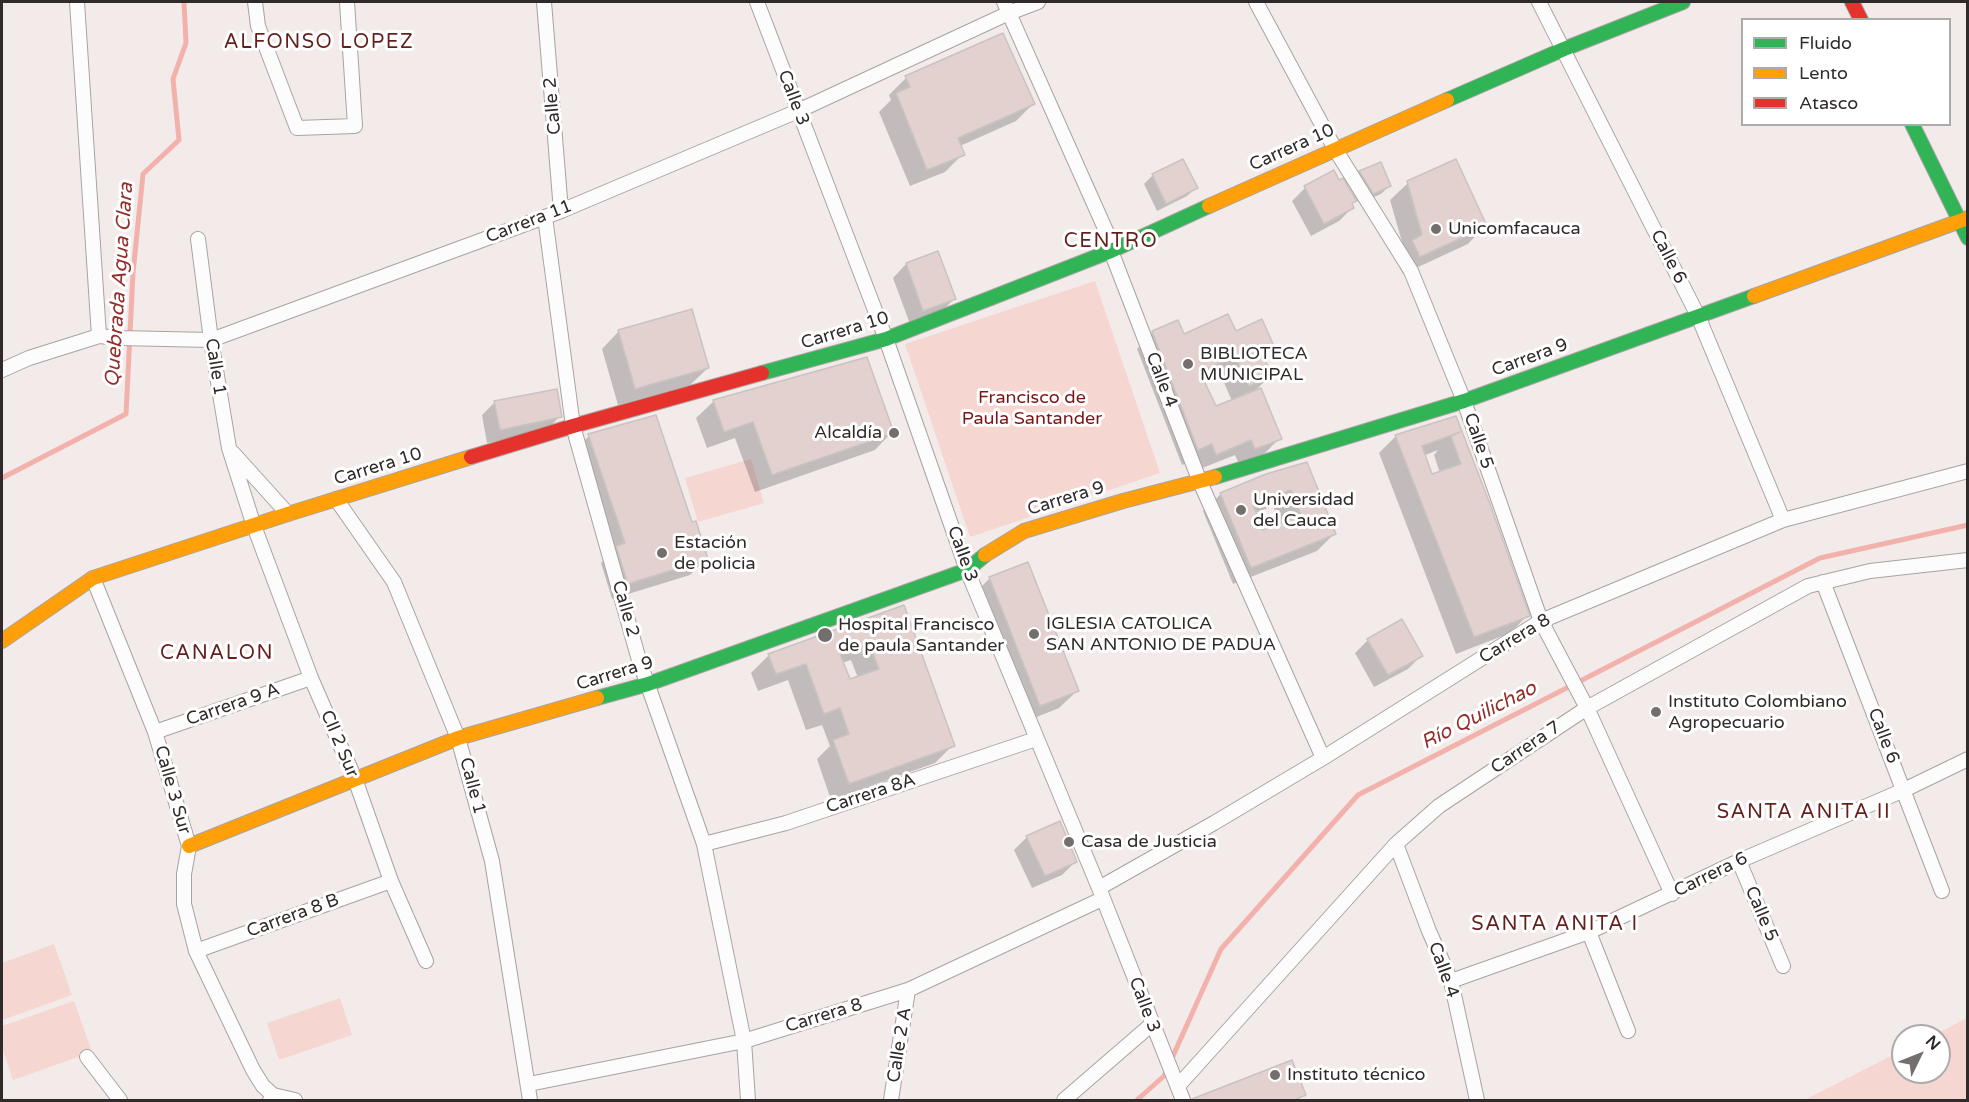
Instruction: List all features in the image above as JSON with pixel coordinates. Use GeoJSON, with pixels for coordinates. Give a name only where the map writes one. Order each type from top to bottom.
{"type":"FeatureCollection","features":[{"type":"Feature","properties":{"kind":"street"},"geometry":{"type":"LineString","coordinates":[[77,2],[99,336]]}},
{"type":"Feature","properties":{"kind":"street"},"geometry":{"type":"LineString","coordinates":[[255,2],[258,26],[297,128],[355,126],[347,2]]}},
{"type":"Feature","properties":{"kind":"street","name":"Calle 2"},"geometry":{"type":"LineString","coordinates":[[544,2],[561,211]]}},
{"type":"Feature","properties":{"kind":"street","name":"Calle 3"},"geometry":{"type":"LineString","coordinates":[[757,2],[886,339],[967,570],[1183,1101]]}},
{"type":"Feature","properties":{"kind":"street","name":"Carrera 11"},"geometry":{"type":"LineString","coordinates":[[2,370],[28,358],[99,336],[211,340],[561,211],[798,111],[1007,7],[1038,2]]}},
{"type":"Feature","properties":{"kind":"street","name":"Calle 5"},"geometry":{"type":"LineString","coordinates":[[1256,2],[1335,149],[1411,271],[1464,401],[1544,627],[1584,702],[1672,894]]}},
{"type":"Feature","properties":{"kind":"street","name":"Calle 6"},"geometry":{"type":"LineString","coordinates":[[1539,2],[1698,316],[1783,520]]}},
{"type":"Feature","properties":{"kind":"street","name":"Carrera 10"},"geometry":{"type":"LineString","coordinates":[[2,641],[93,578],[288,514],[573,426],[886,339],[1111,251],[1335,149],[1564,49],[1683,2]]}},
{"type":"Feature","properties":{"kind":"street"},"geometry":{"type":"LineString","coordinates":[[1852,2],[1860,18]]}},
{"type":"Feature","properties":{"kind":"street","name":"Calle 4"},"geometry":{"type":"LineString","coordinates":[[1007,7],[1111,242],[1111,251],[1200,482],[1323,758]]}},
{"type":"Feature","properties":{"kind":"street"},"geometry":{"type":"LineString","coordinates":[[1913,126],[1963,219],[1968,238]]}},
{"type":"Feature","properties":{"kind":"street","name":"Calle 2"},"geometry":{"type":"LineString","coordinates":[[545,217],[573,426],[648,684],[704,844],[744,1041],[748,1101]]}},
{"type":"Feature","properties":{"kind":"street","name":"Carrera 9"},"geometry":{"type":"LineString","coordinates":[[189,846],[458,738],[648,684],[967,570],[994,548],[1024,531],[1123,501],[1200,482],[1464,401],[1963,219]]}},
{"type":"Feature","properties":{"kind":"street","name":"Calle 1"},"geometry":{"type":"LineString","coordinates":[[198,240],[211,340],[229,448],[254,526]]}},
{"type":"Feature","properties":{"kind":"street"},"geometry":{"type":"LineString","coordinates":[[229,448],[288,514]]}},
{"type":"Feature","properties":{"kind":"street","name":"Carrera 8"},"geometry":{"type":"LineString","coordinates":[[529,1084],[744,1041],[908,990],[1100,894],[1214,823],[1544,627],[1783,520],[1968,471]]}},
{"type":"Feature","properties":{"kind":"street","name":"Calle 1"},"geometry":{"type":"LineString","coordinates":[[336,499],[394,582],[458,738],[492,861],[530,1101]]}},
{"type":"Feature","properties":{"kind":"street","name":"Cll 2 Sur"},"geometry":{"type":"LineString","coordinates":[[254,526],[311,678],[355,779],[391,881],[426,961]]}},
{"type":"Feature","properties":{"kind":"street","name":"Carrera 7"},"geometry":{"type":"LineString","coordinates":[[1176,1081],[1396,844],[1439,806],[1584,702],[1808,586],[1870,571],[1968,560]]}},
{"type":"Feature","properties":{"kind":"street","name":"Calle 3 Sur"},"geometry":{"type":"LineString","coordinates":[[93,578],[155,732],[189,846],[184,874],[184,904],[196,951],[253,1070],[272,1099]]}},
{"type":"Feature","properties":{"kind":"street","name":"Calle 6"},"geometry":{"type":"LineString","coordinates":[[1823,582],[1942,891]]}},
{"type":"Feature","properties":{"kind":"street","name":"Carrera 9 A"},"geometry":{"type":"LineString","coordinates":[[155,732],[311,678]]}},
{"type":"Feature","properties":{"kind":"street","name":"Carrera 8A"},"geometry":{"type":"LineString","coordinates":[[704,844],[786,823],[1036,739]]}},
{"type":"Feature","properties":{"kind":"street","name":"Carrera 6"},"geometry":{"type":"LineString","coordinates":[[1451,981],[1589,932],[1739,861],[1904,790],[1968,759]]}},
{"type":"Feature","properties":{"kind":"street","name":"Calle 4"},"geometry":{"type":"LineString","coordinates":[[1396,844],[1451,981],[1477,1101]]}},
{"type":"Feature","properties":{"kind":"street","name":"Calle 5"},"geometry":{"type":"LineString","coordinates":[[1739,861],[1783,966]]}},
{"type":"Feature","properties":{"kind":"street","name":"Carrera 8 B"},"geometry":{"type":"LineString","coordinates":[[196,951],[391,881]]}},
{"type":"Feature","properties":{"kind":"street"},"geometry":{"type":"LineString","coordinates":[[1589,932],[1628,1031]]}},
{"type":"Feature","properties":{"kind":"street","name":"Calle 2 A"},"geometry":{"type":"LineString","coordinates":[[891,1101],[908,990]]}},
{"type":"Feature","properties":{"kind":"street"},"geometry":{"type":"LineString","coordinates":[[1064,1101],[1154,1031]]}},
{"type":"Feature","properties":{"kind":"street"},"geometry":{"type":"LineString","coordinates":[[87,1057],[120,1101]]}},
{"type":"Feature","properties":{"kind":"street"},"geometry":{"type":"LineString","coordinates":[[272,1099],[295,1101]]}},
{"type":"Feature","properties":{"kind":"green space","name":"Francisco de Paula Santander"},"geometry":{"type":"Polygon","coordinates":[[[1095,281],[1160,473],[970,537],[905,344],[1095,281]]]}},
{"type":"Feature","properties":{"kind":"green space"},"geometry":{"type":"Polygon","coordinates":[[[751,459],[764,503],[698,522],[685,478],[751,459]]]}},
{"type":"Feature","properties":{"kind":"green space"},"geometry":{"type":"Polygon","coordinates":[[[54,944],[72,995],[2,1020],[2,963],[54,944]]]}},
{"type":"Feature","properties":{"kind":"green space"},"geometry":{"type":"Polygon","coordinates":[[[340,998],[352,1035],[279,1060],[267,1023],[340,998]]]}},
{"type":"Feature","properties":{"kind":"green space"},"geometry":{"type":"Polygon","coordinates":[[[74,1001],[92,1052],[13,1080],[2,1047],[2,1026],[74,1001]]]}},
{"type":"Feature","properties":{"kind":"green space"},"geometry":{"type":"Polygon","coordinates":[[[1967,1018],[1967,1100],[1804,1100],[1891,1056],[1891,1084],[1951,1084],[1951,1026],[1967,1018]]]}},
{"type":"Feature","properties":{"kind":"building"},"geometry":{"type":"Polygon","coordinates":[[[1003,33],[1035,104],[958,138],[965,155],[927,170],[896,93],[910,87],[905,76],[1003,33]]]}},
{"type":"Feature","properties":{"kind":"building"},"geometry":{"type":"Polygon","coordinates":[[[1183,159],[1198,188],[1166,204],[1152,174],[1183,159]]]}},
{"type":"Feature","properties":{"kind":"building"},"geometry":{"type":"Polygon","coordinates":[[[1456,159],[1487,226],[1420,257],[1412,240],[1422,235],[1407,181],[1456,159]]]}},
{"type":"Feature","properties":{"kind":"building"},"geometry":{"type":"Polygon","coordinates":[[[1381,162],[1391,186],[1373,194],[1359,171],[1381,162]]]}},
{"type":"Feature","properties":{"kind":"building"},"geometry":{"type":"Polygon","coordinates":[[[1334,170],[1339,180],[1343,178],[1357,201],[1352,203],[1354,208],[1324,224],[1304,186],[1334,170]]]}},
{"type":"Feature","properties":{"kind":"building"},"geometry":{"type":"Polygon","coordinates":[[[938,251],[956,299],[923,311],[906,263],[938,251]]]}},
{"type":"Feature","properties":{"kind":"building"},"geometry":{"type":"Polygon","coordinates":[[[692,309],[709,368],[635,389],[618,330],[692,309]]]}},
{"type":"Feature","properties":{"kind":"building","name":"BIBLIOTECA MUNICIPAL"},"geometry":{"type":"Polygon","coordinates":[[[1228,314],[1236,331],[1262,319],[1273,344],[1261,350],[1272,376],[1249,386],[1235,356],[1200,372],[1216,406],[1261,388],[1282,439],[1255,449],[1251,440],[1216,455],[1212,444],[1198,450],[1152,331],[1178,320],[1184,334],[1228,314]]]}},
{"type":"Feature","properties":{"kind":"building"},"geometry":{"type":"Polygon","coordinates":[[[867,357],[894,433],[772,475],[753,422],[724,432],[713,400],[867,357]]]}},
{"type":"Feature","properties":{"kind":"building"},"geometry":{"type":"Polygon","coordinates":[[[557,389],[562,417],[500,430],[494,401],[557,389]]]}},
{"type":"Feature","properties":{"kind":"building"},"geometry":{"type":"Polygon","coordinates":[[[656,415],[692,522],[696,521],[708,559],[628,584],[616,546],[625,543],[588,434],[656,415]]]}},
{"type":"Feature","properties":{"kind":"building"},"geometry":{"type":"Polygon","coordinates":[[[1456,416],[1530,616],[1474,637],[1395,435],[1456,416]],[[1460,432],[1422,446],[1432,474],[1461,464],[1451,436],[1460,432]]]}},
{"type":"Feature","properties":{"kind":"building","name":"Universidad del Cauca"},"geometry":{"type":"Polygon","coordinates":[[[1307,462],[1336,534],[1251,568],[1220,493],[1266,474],[1307,462]],[[1291,490],[1253,505],[1263,530],[1301,515],[1291,490]]]}},
{"type":"Feature","properties":{"kind":"building","name":"IGLESIA CATOLICA SAN ANTONIO DE PADUA"},"geometry":{"type":"Polygon","coordinates":[[[1028,562],[1079,691],[1040,706],[989,577],[1028,562]]]}},
{"type":"Feature","properties":{"kind":"building"},"geometry":{"type":"Polygon","coordinates":[[[904,605],[955,746],[849,784],[833,740],[849,734],[840,708],[824,714],[806,664],[776,674],[768,654],[904,605]],[[869,643],[840,654],[850,679],[879,669],[869,643]]]}},
{"type":"Feature","properties":{"kind":"building"},"geometry":{"type":"Polygon","coordinates":[[[1402,619],[1423,656],[1388,675],[1367,639],[1402,619]]]}},
{"type":"Feature","properties":{"kind":"building"},"geometry":{"type":"Polygon","coordinates":[[[1060,821],[1077,862],[1045,876],[1026,836],[1060,821]]]}},
{"type":"Feature","properties":{"kind":"building","name":"Instituto técnico"},"geometry":{"type":"Polygon","coordinates":[[[1292,1060],[1306,1095],[1292,1101],[1192,1101],[1192,1099],[1292,1060]]]}},
{"type":"Feature","properties":{"kind":"waterway","name":"Quebrada Agua Clara"},"geometry":{"type":"LineString","coordinates":[[2,478],[126,414],[133,273],[143,174],[179,140],[173,79],[186,43],[184,2]]}},
{"type":"Feature","properties":{"kind":"waterway","name":"Río Quilichao"},"geometry":{"type":"LineString","coordinates":[[1137,1100],[1164,1076],[1221,949],[1358,795],[1820,558],[1968,525]]}},
{"type":"Feature","properties":{"kind":"traffic: fast"},"geometry":{"type":"LineString","coordinates":[[1447,100],[1564,49],[1683,2]]}},
{"type":"Feature","properties":{"kind":"traffic: fast"},"geometry":{"type":"LineString","coordinates":[[1913,126],[1968,238]]}},
{"type":"Feature","properties":{"kind":"traffic: fast"},"geometry":{"type":"LineString","coordinates":[[762,373],[886,339],[1111,251],[1209,206]]}},
{"type":"Feature","properties":{"kind":"traffic: fast"},"geometry":{"type":"LineString","coordinates":[[1215,477],[1464,401],[1754,296]]}},
{"type":"Feature","properties":{"kind":"traffic: fast"},"geometry":{"type":"LineString","coordinates":[[597,698],[648,684],[967,570],[985,555]]}},
{"type":"Feature","properties":{"kind":"traffic: slow"},"geometry":{"type":"LineString","coordinates":[[1209,206],[1447,100]]}},
{"type":"Feature","properties":{"kind":"traffic: slow"},"geometry":{"type":"LineString","coordinates":[[1754,296],[1968,218]]}},
{"type":"Feature","properties":{"kind":"traffic: slow"},"geometry":{"type":"LineString","coordinates":[[2,641],[93,578],[471,457]]}},
{"type":"Feature","properties":{"kind":"traffic: slow"},"geometry":{"type":"LineString","coordinates":[[985,555],[1024,531],[1123,501],[1215,477]]}},
{"type":"Feature","properties":{"kind":"traffic: slow"},"geometry":{"type":"LineString","coordinates":[[189,846],[458,738],[597,698]]}},
{"type":"Feature","properties":{"kind":"traffic: jam"},"geometry":{"type":"LineString","coordinates":[[1852,2],[1860,18]]}},
{"type":"Feature","properties":{"kind":"traffic: jam"},"geometry":{"type":"LineString","coordinates":[[471,457],[762,373]]}},
{"type":"Feature","properties":{"kind":"place","name":"Unicomfacauca"},"geometry":{"type":"Point","coordinates":[1436,229]}},
{"type":"Feature","properties":{"kind":"place","name":"BIBLIOTECA MUNICIPAL"},"geometry":{"type":"Point","coordinates":[1188,364]}},
{"type":"Feature","properties":{"kind":"place","name":"Alcaldía"},"geometry":{"type":"Point","coordinates":[894,433]}},
{"type":"Feature","properties":{"kind":"place","name":"Universidad del Cauca"},"geometry":{"type":"Point","coordinates":[1241,510]}},
{"type":"Feature","properties":{"kind":"place","name":"Estación de policia"},"geometry":{"type":"Point","coordinates":[662,553]}},
{"type":"Feature","properties":{"kind":"place","name":"IGLESIA CATOLICA SAN ANTONIO DE PADUA"},"geometry":{"type":"Point","coordinates":[1034,634]}},
{"type":"Feature","properties":{"kind":"place","name":"Hospital Francisco de paula Santander"},"geometry":{"type":"Point","coordinates":[825,635]}},
{"type":"Feature","properties":{"kind":"place","name":"Instituto Colombiano Agropecuario"},"geometry":{"type":"Point","coordinates":[1656,712]}},
{"type":"Feature","properties":{"kind":"place","name":"Casa de Justicia"},"geometry":{"type":"Point","coordinates":[1069,842]}},
{"type":"Feature","properties":{"kind":"place","name":"Instituto técnico"},"geometry":{"type":"Point","coordinates":[1275,1075]}},
{"type":"Feature","properties":{"kind":"district","name":"ALFONSO LOPEZ"},"geometry":{"type":"Point","coordinates":[319,43]}},
{"type":"Feature","properties":{"kind":"district","name":"CENTRO"},"geometry":{"type":"Point","coordinates":[1111,242]}},
{"type":"Feature","properties":{"kind":"district","name":"CANALON"},"geometry":{"type":"Point","coordinates":[217,654]}},
{"type":"Feature","properties":{"kind":"district","name":"SANTA ANITA II"},"geometry":{"type":"Point","coordinates":[1804,813]}},
{"type":"Feature","properties":{"kind":"district","name":"SANTA ANITA I"},"geometry":{"type":"Point","coordinates":[1555,925]}}]}
